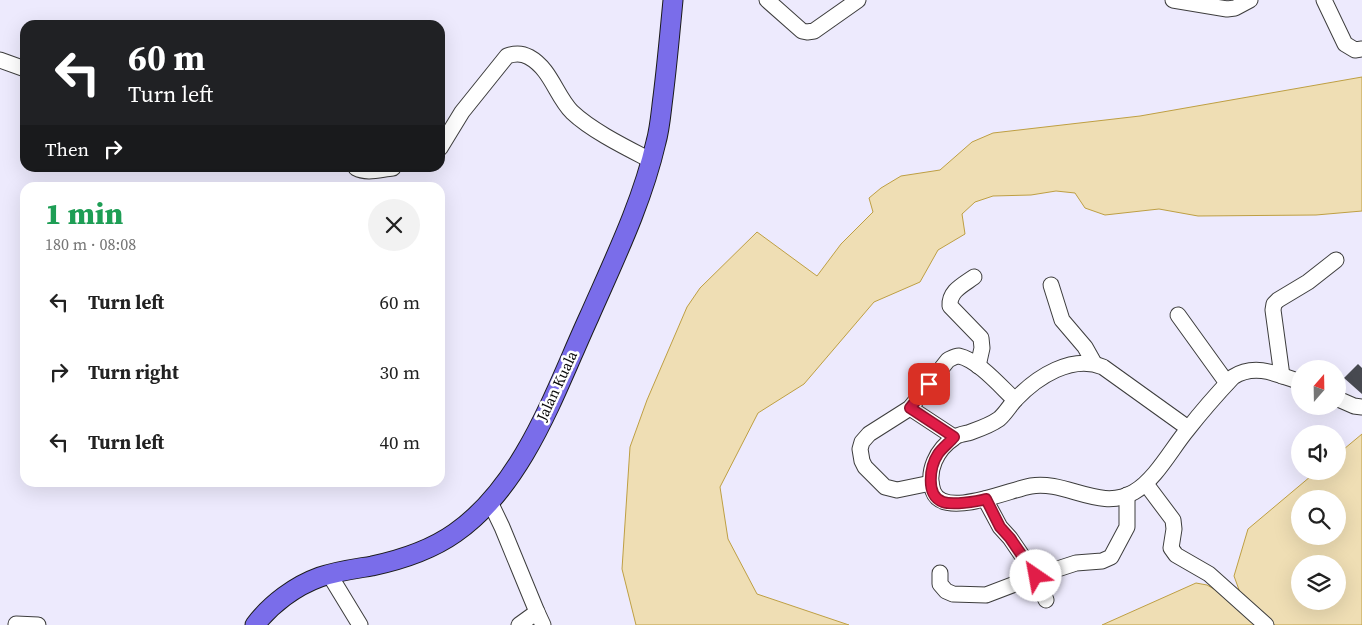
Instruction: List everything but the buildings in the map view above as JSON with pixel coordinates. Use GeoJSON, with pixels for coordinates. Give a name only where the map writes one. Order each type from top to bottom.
{"type":"FeatureCollection","features":[{"type":"Feature","properties":{"kind":"main road","name":"Jalan Kuala"},"geometry":{"type":"LineString","coordinates":[[255,625],[284,596],[310,581],[329,574],[374,565],[414,554],[455,533],[490,502],[516,466],[544,416],[628,230],[652,161],[660,122],[673,0]]}},
{"type":"Feature","properties":{"kind":"street"},"geometry":{"type":"LineString","coordinates":[[770,3],[802,31],[811,32],[858,0]]}},
{"type":"Feature","properties":{"kind":"street"},"geometry":{"type":"LineString","coordinates":[[1173,0],[1227,9],[1235,8],[1250,0]]}},
{"type":"Feature","properties":{"kind":"street"},"geometry":{"type":"LineString","coordinates":[[1324,0],[1345,44],[1355,50],[1362,49]]}},
{"type":"Feature","properties":{"kind":"street"},"geometry":{"type":"LineString","coordinates":[[445,140],[462,112],[507,56],[521,54],[537,63],[556,86],[567,106],[582,120],[652,161]]}},
{"type":"Feature","properties":{"kind":"street"},"geometry":{"type":"LineString","coordinates":[[0,60],[20,67]]}},
{"type":"Feature","properties":{"kind":"street"},"geometry":{"type":"LineString","coordinates":[[1282,376],[1273,310],[1274,304],[1308,282],[1336,260]]}},
{"type":"Feature","properties":{"kind":"street"},"geometry":{"type":"LineString","coordinates":[[974,277],[953,293],[950,306],[981,338],[982,348],[978,366]]}},
{"type":"Feature","properties":{"kind":"street"},"geometry":{"type":"LineString","coordinates":[[1051,285],[1061,317],[1085,347],[1094,363]]}},
{"type":"Feature","properties":{"kind":"street"},"geometry":{"type":"LineString","coordinates":[[1178,315],[1227,383]]}},
{"type":"Feature","properties":{"kind":"street"},"geometry":{"type":"LineString","coordinates":[[931,482],[897,490],[889,489],[882,485],[862,462],[860,449],[865,437],[910,408],[948,360],[954,357],[960,356],[978,366],[1015,400]]}},
{"type":"Feature","properties":{"kind":"street"},"geometry":{"type":"LineString","coordinates":[[1188,428],[1130,386],[1094,363],[1070,364],[1056,370],[1029,387],[993,423],[954,437],[939,452],[934,461],[931,482],[935,496],[943,502],[979,501],[1030,486],[1043,485],[1098,498],[1118,498],[1146,484],[1188,428],[1227,383],[1240,372],[1260,370],[1291,379]]}},
{"type":"Feature","properties":{"kind":"street"},"geometry":{"type":"LineString","coordinates":[[1346,402],[1362,407]]}},
{"type":"Feature","properties":{"kind":"street"},"geometry":{"type":"LineString","coordinates":[[910,408],[954,437]]}},
{"type":"Feature","properties":{"kind":"street"},"geometry":{"type":"LineString","coordinates":[[1146,484],[1173,520],[1174,529],[1171,548],[1176,555],[1209,574],[1261,621]]}},
{"type":"Feature","properties":{"kind":"street"},"geometry":{"type":"LineString","coordinates":[[940,573],[940,584],[946,591],[953,594],[976,596],[986,595],[1036,576],[1076,564],[1102,561],[1111,557],[1127,527],[1127,495]]}},
{"type":"Feature","properties":{"kind":"street"},"geometry":{"type":"LineString","coordinates":[[986,499],[1000,527],[1010,538],[1036,576],[1046,600]]}},
{"type":"Feature","properties":{"kind":"street"},"geometry":{"type":"LineString","coordinates":[[490,502],[540,619],[519,625]]}},
{"type":"Feature","properties":{"kind":"street"},"geometry":{"type":"LineString","coordinates":[[329,574],[360,625]]}},
{"type":"Feature","properties":{"kind":"street"},"geometry":{"type":"LineString","coordinates":[[16,624],[38,625]]}},
{"type":"Feature","properties":{"kind":"shaded area"},"geometry":{"type":"Polygon","coordinates":[[[1362,77],[1362,211],[1316,215],[1198,216],[1159,209],[1105,215],[1085,208],[1075,193],[1056,191],[1031,195],[993,196],[975,202],[962,214],[965,234],[938,250],[920,282],[874,302],[804,384],[758,413],[720,487],[728,539],[757,594],[849,625],[636,625],[622,569],[630,447],[647,400],[687,307],[700,288],[757,232],[817,276],[841,244],[873,212],[869,198],[881,188],[901,176],[940,170],[972,142],[993,133],[1140,116],[1362,77]]]}},
{"type":"Feature","properties":{"kind":"shaded area"},"geometry":{"type":"Polygon","coordinates":[[[1362,434],[1362,625],[1102,625],[1196,583],[1207,585],[1238,603],[1242,598],[1234,576],[1248,529],[1291,493],[1291,545],[1346,545],[1346,490],[1294,490],[1306,480],[1346,480],[1346,447],[1362,434]]]}},
{"type":"Feature","properties":{"kind":"route"},"geometry":{"type":"LineString","coordinates":[[929,384],[910,408],[954,437],[939,452],[934,461],[931,482],[935,496],[939,500],[948,503],[986,499],[1000,527],[1025,558],[1036,576]]}}]}
